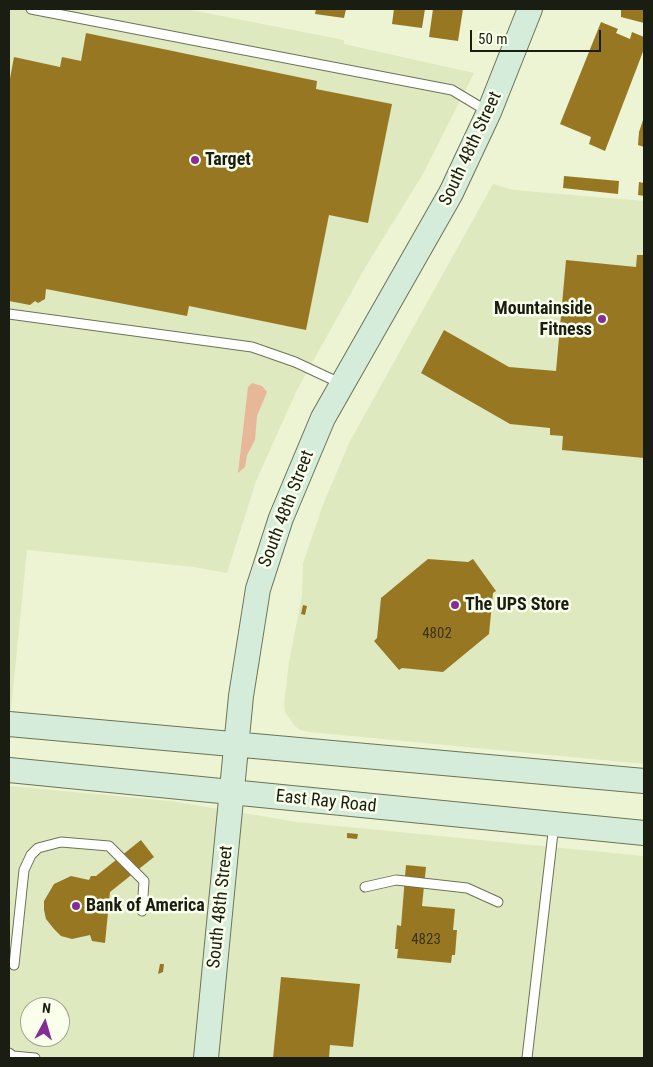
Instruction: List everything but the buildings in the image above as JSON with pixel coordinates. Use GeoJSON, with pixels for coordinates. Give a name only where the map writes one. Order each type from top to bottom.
{"type":"FeatureCollection","features":[{"type":"Feature","properties":{"kind":"main road","name":"South 48th Street"},"geometry":{"type":"LineString","coordinates":[[206,1058],[236,746],[248,641],[258,589],[293,488],[323,418],[435,226],[489,112],[530,9]]}},
{"type":"Feature","properties":{"kind":"main road"},"geometry":{"type":"LineString","coordinates":[[9,724],[236,746],[644,781]]}},
{"type":"Feature","properties":{"kind":"main road","name":"East Ray Road"},"geometry":{"type":"LineString","coordinates":[[9,770],[644,832]]}},
{"type":"Feature","properties":{"kind":"lane"},"geometry":{"type":"LineString","coordinates":[[31,9],[452,90],[489,112]]}},
{"type":"Feature","properties":{"kind":"lane"},"geometry":{"type":"LineString","coordinates":[[9,314],[252,347],[294,362],[342,384]]}},
{"type":"Feature","properties":{"kind":"lane"},"geometry":{"type":"LineString","coordinates":[[527,1058],[554,824]]}},
{"type":"Feature","properties":{"kind":"lane"},"geometry":{"type":"LineString","coordinates":[[14,965],[24,870],[31,855],[38,848],[61,842],[109,846],[144,881],[142,911]]}},
{"type":"Feature","properties":{"kind":"lane"},"geometry":{"type":"LineString","coordinates":[[364,887],[396,880],[467,888],[498,902]]}},
{"type":"Feature","properties":{"kind":"lane"},"geometry":{"type":"LineString","coordinates":[[9,1053],[13,1056],[35,1058]]}},
{"type":"Feature","properties":{"kind":"shaded area"},"geometry":{"type":"Polygon","coordinates":[[[9,9],[186,9],[344,40],[344,44],[474,73],[423,174],[366,266],[297,390],[256,481],[227,573],[194,567],[27,550],[11,710],[9,710],[9,9]]]}},
{"type":"Feature","properties":{"kind":"shaded area"},"geometry":{"type":"Polygon","coordinates":[[[493,184],[514,190],[644,201],[644,764],[309,732],[300,730],[295,726],[285,712],[284,703],[289,662],[302,596],[303,563],[324,502],[350,441],[493,184]]]}},
{"type":"Feature","properties":{"kind":"shaded area"},"geometry":{"type":"Polygon","coordinates":[[[252,383],[262,386],[267,392],[257,416],[255,440],[247,455],[245,467],[238,473],[248,387],[252,383]]]}},
{"type":"Feature","properties":{"kind":"shaded area"},"geometry":{"type":"Polygon","coordinates":[[[9,786],[171,801],[297,822],[644,856],[644,1058],[9,1058],[9,786]]]}},
{"type":"Feature","properties":{"kind":"place","name":"Target"},"geometry":{"type":"Point","coordinates":[195,160]}},
{"type":"Feature","properties":{"kind":"place","name":"Mountainside Fitness"},"geometry":{"type":"Point","coordinates":[602,319]}},
{"type":"Feature","properties":{"kind":"place","name":"The UPS Store"},"geometry":{"type":"Point","coordinates":[455,605]}},
{"type":"Feature","properties":{"kind":"place","name":"Bank of America"},"geometry":{"type":"Point","coordinates":[76,906]}}]}
